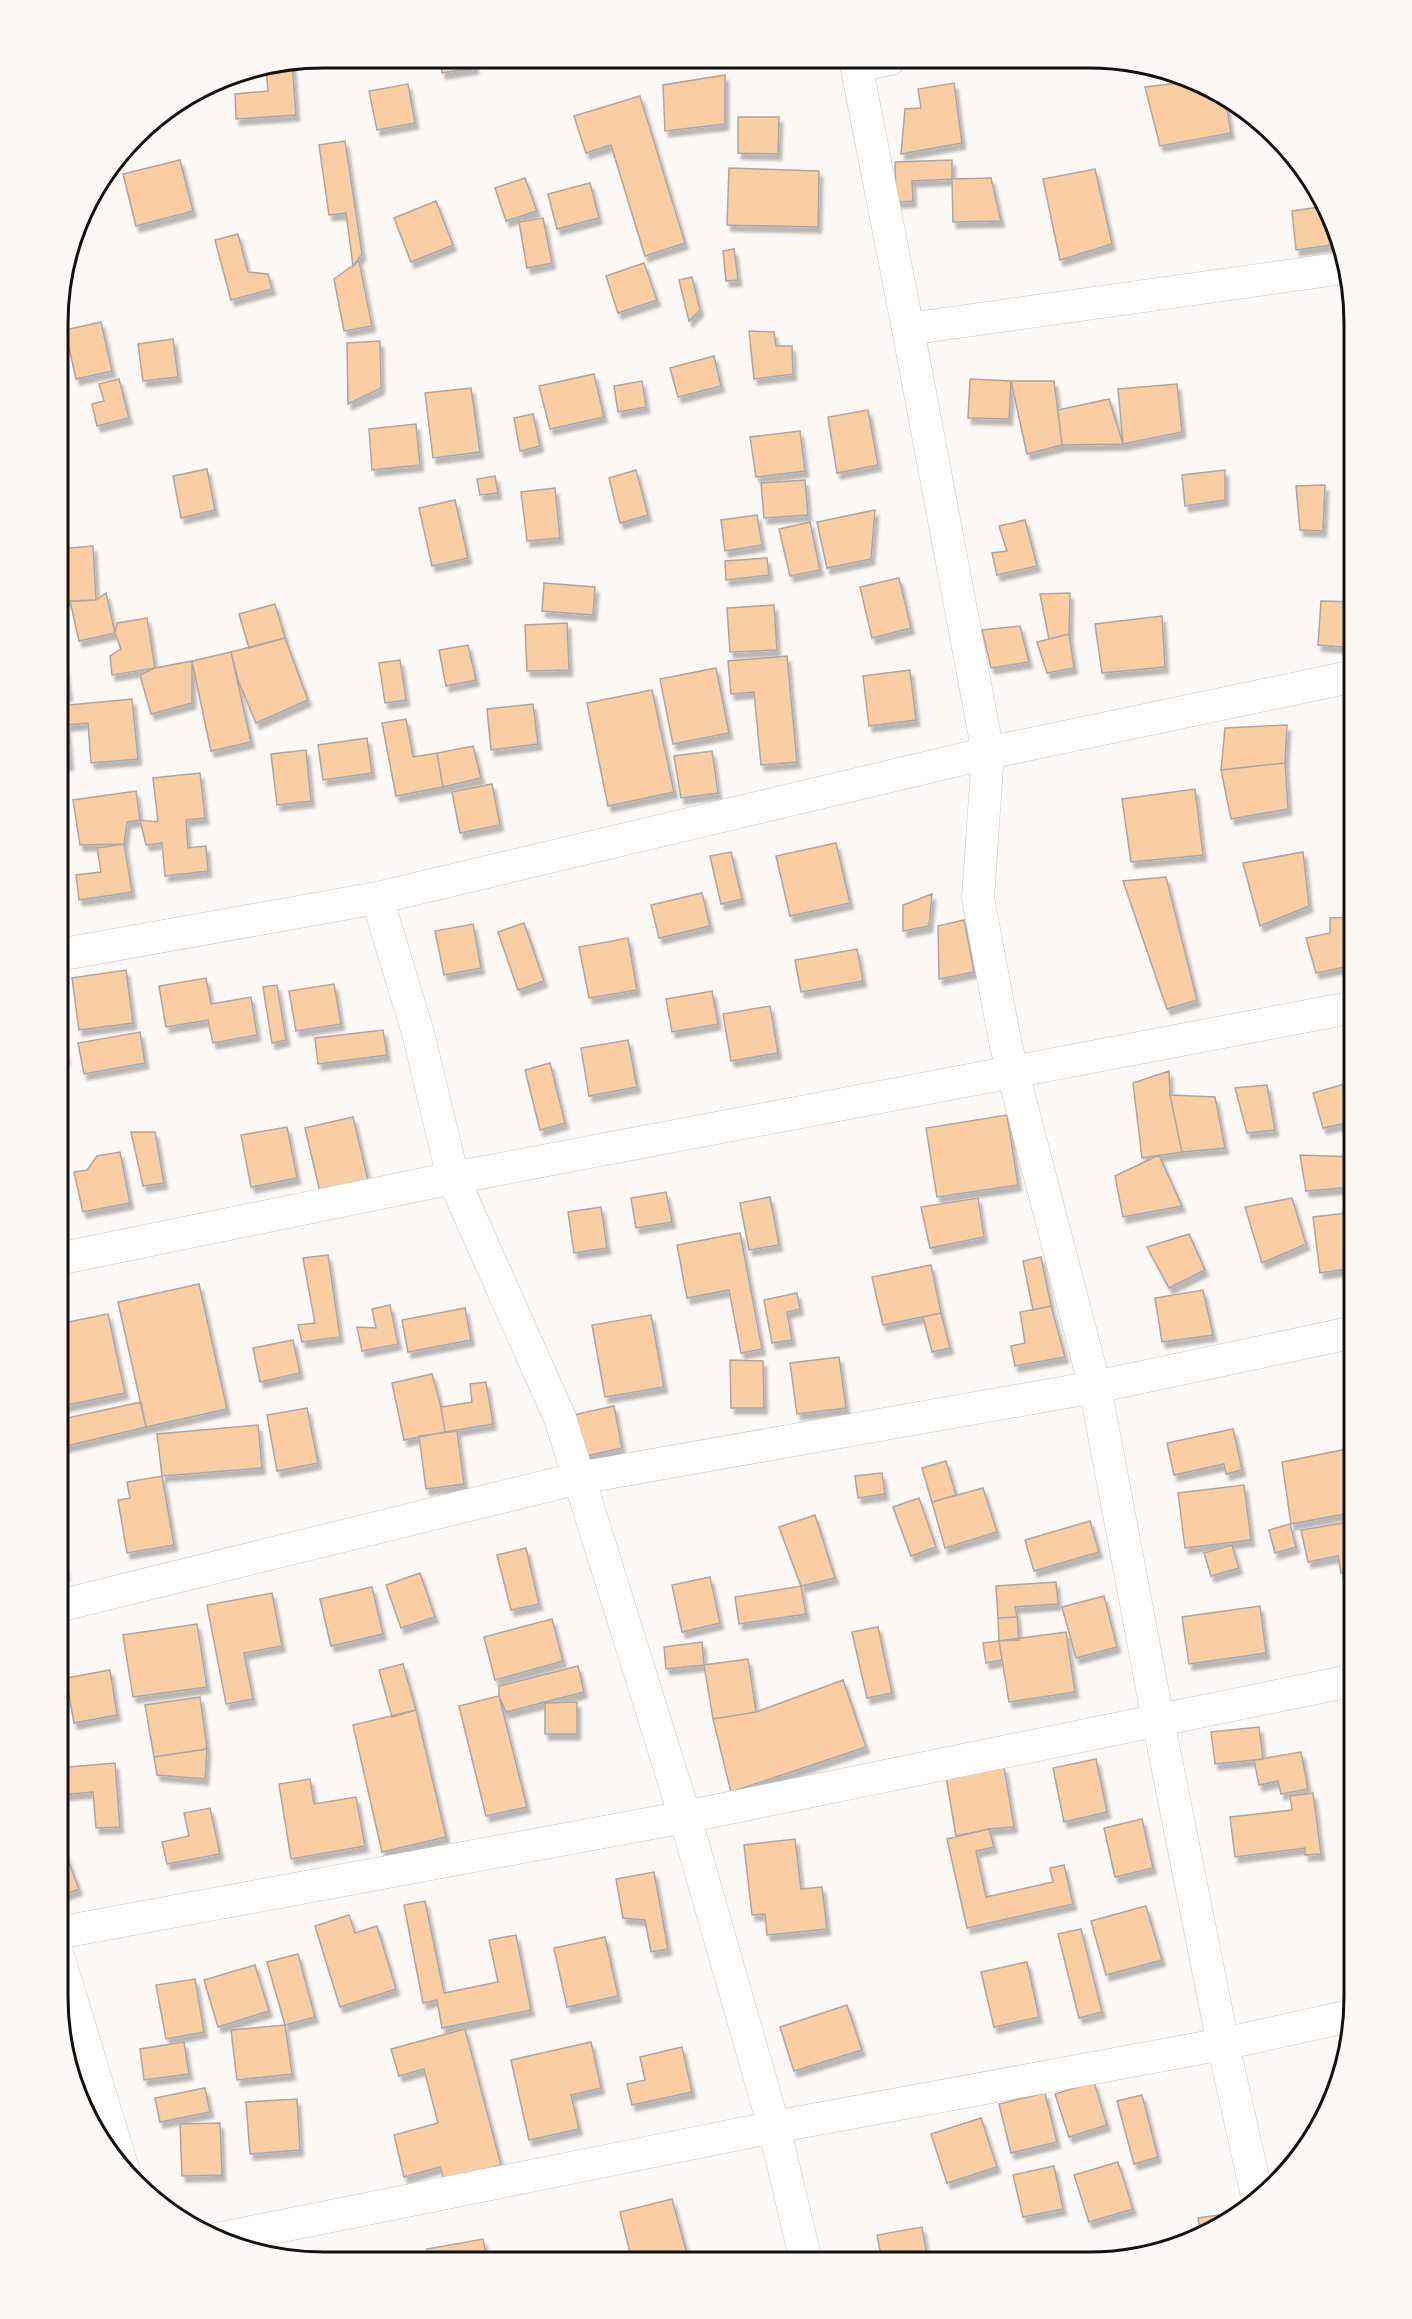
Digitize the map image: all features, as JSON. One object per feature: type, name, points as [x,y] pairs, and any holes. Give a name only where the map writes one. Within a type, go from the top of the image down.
[{"type":"street","points":[[856,68],[988,753],[978,898],[1006,1046],[1095,1387],[1158,1720],[1223,2044],[1256,2189]]},
{"type":"street","points":[[908,329],[1339,269]]},
{"type":"street","points":[[68,953],[377,898],[988,753],[1344,678]]},
{"type":"street","points":[[377,898],[417,1033],[453,1178],[560,1418],[686,1817],[774,2127],[804,2252]]},
{"type":"street","points":[[68,1257],[453,1178],[1344,1009]]},
{"type":"street","points":[[68,1603],[579,1478],[1095,1387],[1344,1334]]},
{"type":"street","points":[[68,1931],[686,1817],[1344,1682]]},
{"type":"street","points":[[68,1988],[116,2146]]},
{"type":"street","points":[[234,2236],[774,2127],[1223,2044],[1343,2017]]},
{"type":"building","points":[[441,68],[475,68],[442,73]]},
{"type":"building","points":[[293,70],[296,115],[236,119],[235,94],[268,91],[266,74]]},
{"type":"building","points":[[725,75],[725,124],[665,131],[663,85]]},
{"type":"building","points":[[954,83],[962,143],[901,154],[905,109],[921,108],[918,89]]},
{"type":"building","points":[[1177,83],[1217,102],[1227,108],[1231,133],[1160,146],[1145,87]]},
{"type":"building","points":[[408,84],[415,123],[377,130],[369,91]]},
{"type":"building","points":[[640,96],[685,243],[645,256],[611,145],[586,153],[574,116]]},
{"type":"building","points":[[738,117],[779,117],[778,154],[738,153]]},
{"type":"building","points":[[345,141],[362,254],[353,266],[346,213],[329,215],[319,145]]},
{"type":"building","points":[[180,160],[193,211],[136,226],[123,174]]},
{"type":"building","points":[[952,160],[952,179],[912,181],[913,201],[896,202],[895,162]]},
{"type":"building","points":[[729,168],[819,171],[818,227],[727,225]]},
{"type":"building","points":[[1095,169],[1112,244],[1060,260],[1043,179]]},
{"type":"building","points":[[525,178],[537,211],[506,221],[495,188]]},
{"type":"building","points":[[991,178],[1001,221],[953,222],[952,179]]},
{"type":"building","points":[[590,183],[599,218],[557,229],[548,194]]},
{"type":"building","points":[[436,201],[453,245],[411,262],[394,218]]},
{"type":"building","points":[[1317,207],[1332,245],[1296,250],[1292,211]]},
{"type":"building","points":[[543,218],[552,263],[527,268],[519,222]]},
{"type":"building","points":[[238,234],[248,272],[268,274],[272,289],[231,300],[215,240]]},
{"type":"building","points":[[734,249],[738,280],[726,281],[723,251]]},
{"type":"building","points":[[359,261],[372,326],[344,331],[334,279]]},
{"type":"building","points":[[644,263],[657,300],[618,313],[606,276]]},
{"type":"building","points":[[692,277],[700,310],[689,321],[679,280]]},
{"type":"building","points":[[101,322],[112,371],[76,379],[68,343],[68,329]]},
{"type":"building","points":[[749,331],[774,332],[776,346],[792,346],[793,374],[754,379]]},
{"type":"building","points":[[173,339],[178,377],[143,381],[138,344]]},
{"type":"building","points":[[380,341],[381,388],[348,404],[347,343]]},
{"type":"building","points":[[714,356],[721,386],[678,397],[670,368]]},
{"type":"building","points":[[594,374],[604,417],[550,429],[539,386]]},
{"type":"building","points":[[119,379],[129,418],[97,426],[92,404],[104,401],[99,384]]},
{"type":"building","points":[[970,379],[1011,381],[1009,419],[968,418]]},
{"type":"building","points":[[642,381],[646,407],[618,412],[614,386]]},
{"type":"building","points":[[1011,381],[1054,381],[1062,445],[1027,454]]},
{"type":"building","points":[[1177,384],[1182,432],[1123,444],[1118,389]]},
{"type":"building","points":[[471,388],[480,452],[433,458],[425,393]]},
{"type":"building","points":[[1109,399],[1123,444],[1062,445],[1058,410]]},
{"type":"building","points":[[868,410],[878,465],[837,473],[828,417]]},
{"type":"building","points":[[533,414],[540,446],[520,451],[514,418]]},
{"type":"building","points":[[416,424],[420,465],[372,470],[369,429]]},
{"type":"building","points":[[800,431],[805,471],[756,477],[750,437]]},
{"type":"building","points":[[207,469],[215,510],[181,518],[173,476]]},
{"type":"building","points":[[636,470],[648,515],[620,523],[609,478]]},
{"type":"building","points":[[1225,470],[1225,500],[1185,506],[1182,475]]},
{"type":"building","points":[[495,476],[498,493],[480,495],[477,479]]},
{"type":"building","points":[[805,480],[808,515],[764,518],[761,483]]},
{"type":"building","points":[[1325,485],[1323,531],[1300,530],[1296,486]]},
{"type":"building","points":[[555,488],[560,538],[527,541],[521,492]]},
{"type":"building","points":[[455,500],[468,558],[432,566],[419,508]]},
{"type":"building","points":[[875,510],[871,559],[827,568],[817,522]]},
{"type":"building","points":[[757,515],[762,545],[725,551],[721,520]]},
{"type":"building","points":[[1025,520],[1037,566],[997,575],[992,553],[1007,551],[999,526]]},
{"type":"building","points":[[810,522],[820,570],[790,576],[779,529]]},
{"type":"building","points":[[93,546],[96,600],[68,602],[68,548]]},
{"type":"building","points":[[767,558],[769,575],[726,580],[725,561]]},
{"type":"building","points":[[899,578],[911,628],[872,638],[860,587]]},
{"type":"building","points":[[544,583],[595,587],[593,615],[542,611]]},
{"type":"building","points":[[106,593],[115,633],[79,641],[70,601],[96,600]]},
{"type":"building","points":[[1070,593],[1069,634],[1049,639],[1040,594]]},
{"type":"building","points":[[1321,601],[1344,602],[1344,647],[1318,645]]},
{"type":"building","points":[[275,604],[285,638],[249,648],[239,614]]},
{"type":"building","points":[[774,605],[777,650],[730,652],[727,608]]},
{"type":"building","points":[[1162,616],[1165,667],[1102,673],[1095,624]]},
{"type":"building","points":[[147,618],[155,668],[112,675],[110,656],[121,649],[115,633],[117,623]]},
{"type":"building","points":[[567,623],[569,670],[527,671],[525,625]]},
{"type":"building","points":[[1020,626],[1029,662],[991,668],[982,630]]},
{"type":"building","points":[[1069,634],[1074,668],[1047,673],[1037,642]]},
{"type":"building","points":[[285,638],[308,700],[256,723],[238,680],[231,652]]},
{"type":"building","points":[[468,645],[476,680],[446,686],[439,650]]},
{"type":"building","points":[[231,652],[251,742],[211,751],[192,661]]},
{"type":"building","points":[[787,656],[797,762],[761,765],[754,692],[731,694],[728,661]]},
{"type":"building","points":[[400,660],[406,700],[385,703],[379,663]]},
{"type":"building","points":[[192,661],[192,703],[151,714],[140,675],[155,668]]},
{"type":"building","points":[[716,668],[729,733],[673,744],[660,679]]},
{"type":"building","points":[[910,670],[916,720],[869,726],[863,676]]},
{"type":"building","points":[[652,690],[674,792],[608,806],[587,703]]},
{"type":"building","points":[[132,699],[138,759],[91,763],[88,723],[68,725],[68,705]]},
{"type":"building","points":[[533,704],[538,744],[491,750],[487,709]]},
{"type":"building","points":[[406,719],[413,757],[437,753],[443,787],[396,796],[382,723]]},
{"type":"building","points":[[1287,725],[1285,763],[1221,770],[1225,728]]},
{"type":"building","points":[[367,738],[372,773],[323,780],[318,745]]},
{"type":"building","points":[[473,746],[481,778],[443,787],[437,753]]},
{"type":"building","points":[[306,750],[311,801],[277,805],[271,754]]},
{"type":"building","points":[[712,751],[718,793],[681,798],[674,756]]},
{"type":"building","points":[[1285,763],[1288,809],[1231,819],[1221,770]]},
{"type":"building","points":[[200,773],[205,818],[186,820],[188,848],[206,846],[208,871],[165,876],[162,843],[146,845],[140,820],[158,822],[153,778]]},
{"type":"building","points":[[492,784],[500,825],[460,833],[452,792]]},
{"type":"building","points":[[1195,789],[1203,855],[1131,862],[1122,799]]},
{"type":"building","points":[[136,791],[140,820],[127,822],[124,844],[80,845],[73,800]]},
{"type":"building","points":[[836,843],[850,903],[790,916],[776,856]]},
{"type":"building","points":[[124,844],[132,892],[79,900],[76,875],[101,872],[97,848]]},
{"type":"building","points":[[731,852],[742,899],[721,904],[710,856]]},
{"type":"building","points":[[1303,852],[1309,906],[1260,926],[1243,863]]},
{"type":"building","points":[[1166,877],[1197,1000],[1167,1009],[1123,881]]},
{"type":"building","points":[[702,893],[710,926],[659,938],[651,905]]},
{"type":"building","points":[[932,894],[929,926],[903,931],[903,905]]},
{"type":"building","points":[[1344,917],[1344,967],[1316,973],[1306,938],[1330,933],[1330,918]]},
{"type":"building","points":[[964,920],[974,972],[939,979],[938,926]]},
{"type":"building","points":[[524,923],[544,981],[518,990],[498,932]]},
{"type":"building","points":[[473,924],[481,968],[444,975],[435,931]]},
{"type":"building","points":[[628,938],[637,990],[589,998],[579,947]]},
{"type":"building","points":[[857,949],[863,981],[801,992],[795,960]]},
{"type":"building","points":[[126,970],[133,1023],[79,1030],[72,978]]},
{"type":"building","points":[[206,978],[211,1004],[251,997],[257,1035],[213,1043],[208,1020],[166,1027],[159,986]]},
{"type":"building","points":[[334,984],[341,1024],[296,1031],[289,991]]},
{"type":"building","points":[[277,985],[286,1040],[272,1043],[263,987]]},
{"type":"building","points":[[712,991],[718,1024],[672,1032],[666,999]]},
{"type":"building","points":[[770,1006],[778,1053],[731,1061],[723,1014]]},
{"type":"building","points":[[383,1030],[387,1055],[318,1064],[315,1038]]},
{"type":"building","points":[[140,1032],[145,1063],[84,1074],[78,1043]]},
{"type":"building","points":[[628,1040],[637,1087],[589,1096],[581,1048]]},
{"type":"building","points":[[550,1063],[565,1123],[540,1130],[525,1070]]},
{"type":"building","points":[[1169,1071],[1170,1095],[1182,1152],[1142,1158],[1133,1083]]},
{"type":"building","points":[[1344,1084],[1344,1123],[1323,1128],[1313,1093]]},
{"type":"building","points":[[1267,1085],[1275,1130],[1247,1133],[1235,1088]]},
{"type":"building","points":[[1170,1095],[1215,1097],[1225,1148],[1182,1152]]},
{"type":"building","points":[[1007,1115],[1018,1185],[937,1197],[926,1128]]},
{"type":"building","points":[[353,1117],[368,1180],[320,1192],[305,1128]]},
{"type":"building","points":[[287,1127],[297,1178],[251,1187],[241,1135]]},
{"type":"building","points":[[131,1132],[155,1132],[164,1183],[143,1186]]},
{"type":"building","points":[[120,1152],[130,1203],[83,1212],[74,1172],[87,1170],[97,1156]]},
{"type":"building","points":[[1159,1155],[1182,1206],[1123,1217],[1115,1176]]},
{"type":"building","points":[[1300,1155],[1344,1157],[1344,1188],[1306,1191]]},
{"type":"building","points":[[666,1192],[672,1222],[636,1228],[631,1198]]},
{"type":"building","points":[[770,1197],[779,1245],[749,1250],[740,1203]]},
{"type":"building","points":[[978,1198],[984,1237],[930,1248],[921,1207]]},
{"type":"building","points":[[1292,1198],[1306,1244],[1262,1263],[1245,1207]]},
{"type":"building","points":[[601,1207],[607,1248],[574,1253],[568,1212]]},
{"type":"building","points":[[1344,1213],[1344,1270],[1320,1273],[1313,1217]]},
{"type":"building","points":[[740,1233],[762,1349],[741,1353],[729,1290],[687,1298],[677,1245]]},
{"type":"building","points":[[1189,1234],[1205,1270],[1169,1288],[1147,1247]]},
{"type":"building","points":[[328,1255],[340,1337],[302,1342],[298,1325],[315,1323],[303,1258]]},
{"type":"building","points":[[1041,1257],[1051,1306],[1033,1310],[1023,1261]]},
{"type":"building","points":[[931,1265],[941,1313],[883,1325],[872,1277]]},
{"type":"building","points":[[199,1284],[227,1409],[146,1427],[118,1302]]},
{"type":"building","points":[[1203,1290],[1213,1335],[1162,1342],[1155,1298]]},
{"type":"building","points":[[797,1293],[800,1309],[787,1312],[792,1340],[772,1343],[764,1300]]},
{"type":"building","points":[[390,1305],[398,1344],[362,1351],[357,1327],[376,1328],[372,1309]]},
{"type":"building","points":[[1051,1306],[1065,1357],[1015,1366],[1011,1346],[1025,1343],[1020,1312]]},
{"type":"building","points":[[465,1308],[471,1340],[408,1352],[402,1320]]},
{"type":"building","points":[[941,1313],[950,1348],[932,1352],[923,1317]]},
{"type":"building","points":[[108,1314],[125,1393],[68,1405],[68,1322]]},
{"type":"building","points":[[651,1315],[664,1387],[605,1397],[592,1325]]},
{"type":"building","points":[[293,1340],[300,1373],[260,1382],[253,1348]]},
{"type":"building","points":[[839,1357],[846,1408],[797,1414],[790,1363]]},
{"type":"building","points":[[730,1360],[763,1361],[764,1408],[731,1408]]},
{"type":"building","points":[[432,1374],[445,1432],[404,1440],[392,1383]]},
{"type":"building","points":[[486,1382],[493,1424],[445,1432],[441,1407],[472,1402],[470,1384]]},
{"type":"building","points":[[141,1402],[146,1427],[68,1446],[68,1418]]},
{"type":"building","points":[[614,1406],[622,1448],[573,1459],[560,1418]]},
{"type":"building","points":[[307,1408],[318,1463],[277,1471],[267,1415]]},
{"type":"building","points":[[258,1425],[262,1468],[162,1476],[157,1434]]},
{"type":"building","points":[[1233,1429],[1242,1470],[1226,1474],[1224,1464],[1174,1475],[1167,1443]]},
{"type":"building","points":[[457,1431],[464,1484],[426,1489],[419,1436]]},
{"type":"building","points":[[1344,1450],[1344,1514],[1291,1524],[1282,1462]]},
{"type":"building","points":[[946,1461],[956,1495],[932,1502],[922,1468]]},
{"type":"building","points":[[882,1473],[885,1494],[858,1498],[855,1476]]},
{"type":"building","points":[[162,1476],[174,1545],[127,1553],[118,1500],[130,1498],[127,1482]]},
{"type":"building","points":[[1244,1485],[1251,1540],[1185,1548],[1178,1493]]},
{"type":"building","points":[[983,1488],[997,1532],[945,1548],[932,1502]]},
{"type":"building","points":[[919,1498],[936,1547],[911,1556],[893,1507]]},
{"type":"building","points":[[815,1515],[835,1578],[801,1586],[779,1527]]},
{"type":"building","points":[[1090,1521],[1099,1552],[1034,1571],[1025,1540]]},
{"type":"building","points":[[1344,1523],[1344,1572],[1341,1573],[1338,1556],[1308,1562],[1301,1530]]},
{"type":"building","points":[[1290,1524],[1296,1547],[1275,1553],[1269,1530]]},
{"type":"building","points":[[1232,1545],[1239,1568],[1211,1576],[1204,1553]]},
{"type":"building","points":[[526,1548],[539,1604],[511,1610],[497,1555]]},
{"type":"building","points":[[420,1573],[435,1617],[401,1628],[386,1585]]},
{"type":"building","points":[[710,1577],[720,1623],[682,1632],[672,1585]]},
{"type":"building","points":[[1056,1582],[1058,1604],[1015,1607],[1017,1617],[998,1618],[996,1586]]},
{"type":"building","points":[[801,1586],[806,1614],[739,1624],[735,1597]]},
{"type":"building","points":[[372,1587],[383,1634],[331,1646],[320,1599]]},
{"type":"building","points":[[272,1593],[282,1646],[244,1653],[253,1699],[226,1704],[207,1605]]},
{"type":"building","points":[[1104,1596],[1117,1647],[1076,1658],[1062,1607]]},
{"type":"building","points":[[1260,1606],[1266,1653],[1189,1664],[1182,1617]]},
{"type":"building","points":[[1017,1617],[1019,1640],[999,1641],[998,1618]]},
{"type":"building","points":[[552,1619],[563,1661],[495,1680],[484,1637]]},
{"type":"building","points":[[197,1624],[207,1687],[133,1697],[123,1635]]},
{"type":"building","points":[[878,1627],[892,1693],[867,1698],[852,1632]]},
{"type":"building","points":[[1066,1632],[1075,1692],[1009,1702],[999,1641]]},
{"type":"building","points":[[999,1641],[1002,1660],[986,1663],[983,1643]]},
{"type":"building","points":[[702,1642],[704,1665],[666,1669],[664,1647]]},
{"type":"building","points":[[748,1659],[756,1712],[713,1719],[704,1665]]},
{"type":"building","points":[[403,1664],[416,1710],[392,1717],[379,1670]]},
{"type":"building","points":[[578,1666],[584,1692],[506,1712],[499,1696],[499,1686]]},
{"type":"building","points":[[110,1670],[117,1715],[74,1723],[68,1678]]},
{"type":"building","points":[[843,1680],[866,1747],[731,1792],[713,1719],[756,1712]]},
{"type":"building","points":[[499,1696],[527,1807],[486,1816],[459,1706]]},
{"type":"building","points":[[200,1697],[207,1749],[154,1757],[145,1705]]},
{"type":"building","points":[[577,1702],[577,1734],[545,1734],[545,1703]]},
{"type":"building","points":[[416,1710],[446,1837],[382,1852],[353,1725]]},
{"type":"building","points":[[1259,1727],[1263,1759],[1215,1764],[1211,1732]]},
{"type":"building","points":[[207,1749],[205,1779],[157,1775],[154,1757]]},
{"type":"building","points":[[1301,1752],[1308,1789],[1281,1794],[1278,1781],[1259,1785],[1254,1760]]},
{"type":"building","points":[[1096,1759],[1107,1812],[1064,1822],[1053,1768]]},
{"type":"building","points":[[115,1763],[120,1827],[96,1828],[93,1792],[68,1794],[68,1767]]},
{"type":"building","points":[[1004,1767],[1014,1827],[989,1829],[956,1836],[946,1777]]},
{"type":"building","points":[[310,1779],[314,1804],[356,1797],[365,1846],[291,1859],[279,1784]]},
{"type":"building","points":[[1313,1793],[1321,1854],[1305,1855],[1305,1848],[1235,1857],[1230,1817],[1292,1810],[1290,1796]]},
{"type":"building","points":[[210,1808],[220,1854],[167,1864],[162,1842],[189,1836],[184,1813]]},
{"type":"building","points":[[1142,1819],[1153,1868],[1115,1877],[1104,1828]]},
{"type":"building","points":[[989,1829],[994,1847],[976,1851],[986,1897],[1053,1882],[1050,1868],[1064,1865],[1073,1904],[967,1928],[947,1839]]},
{"type":"building","points":[[795,1839],[801,1889],[822,1887],[827,1929],[767,1935],[765,1914],[752,1915],[744,1845]]},
{"type":"building","points":[[68,1860],[79,1889],[68,1893]]},
{"type":"building","points":[[654,1872],[668,1949],[651,1952],[645,1920],[623,1918],[616,1879]]},
{"type":"building","points":[[425,1901],[444,1993],[498,1982],[489,1940],[516,1935],[531,2010],[442,2028],[437,2000],[423,2003],[404,1905]]},
{"type":"building","points":[[1146,1906],[1162,1960],[1106,1975],[1091,1921]]},
{"type":"building","points":[[349,1915],[355,1933],[377,1926],[396,1989],[340,2007],[315,1926]]},
{"type":"building","points":[[1081,1929],[1102,2012],[1079,2018],[1058,1934]]},
{"type":"building","points":[[605,1937],[618,1996],[567,2007],[554,1948]]},
{"type":"building","points":[[298,1954],[315,2017],[285,2025],[267,1962]]},
{"type":"building","points":[[1027,1962],[1039,2017],[994,2027],[981,1972]]},
{"type":"building","points":[[255,1965],[269,2011],[218,2027],[204,1980]]},
{"type":"building","points":[[195,1979],[204,2032],[166,2039],[156,1985]]},
{"type":"building","points":[[847,2005],[862,2050],[794,2071],[780,2027]]},
{"type":"building","points":[[285,2025],[292,2074],[237,2080],[231,2030]]},
{"type":"building","points":[[465,2029],[501,2165],[444,2180],[440,2167],[404,2177],[394,2135],[438,2123],[424,2069],[399,2076],[391,2049]]},
{"type":"building","points":[[184,2042],[189,2074],[144,2080],[140,2049]]},
{"type":"building","points":[[591,2042],[601,2088],[571,2095],[579,2129],[529,2140],[511,2060]]},
{"type":"building","points":[[682,2047],[692,2092],[632,2105],[627,2084],[645,2080],[640,2057]]},
{"type":"building","points":[[1094,2082],[1107,2125],[1069,2137],[1055,2094]]},
{"type":"building","points":[[205,2088],[210,2112],[160,2122],[155,2098]]},
{"type":"building","points":[[1045,2093],[1057,2142],[1011,2153],[999,2104]]},
{"type":"building","points":[[1142,2095],[1158,2157],[1134,2164],[1117,2101]]},
{"type":"building","points":[[297,2099],[300,2150],[250,2154],[246,2102]]},
{"type":"building","points":[[981,2118],[997,2167],[947,2183],[931,2134]]},
{"type":"building","points":[[220,2123],[222,2175],[182,2176],[180,2124]]},
{"type":"building","points":[[1118,2162],[1133,2209],[1089,2222],[1074,2175]]},
{"type":"building","points":[[1054,2166],[1063,2209],[1023,2217],[1013,2175]]},
{"type":"building","points":[[672,2199],[686,2252],[630,2252],[620,2212]]},
{"type":"building","points":[[1221,2215],[1199,2226],[1198,2218]]},
{"type":"building","points":[[922,2227],[926,2252],[880,2252],[877,2235]]},
{"type":"building","points":[[483,2239],[485,2252],[428,2252],[427,2249]]}]
